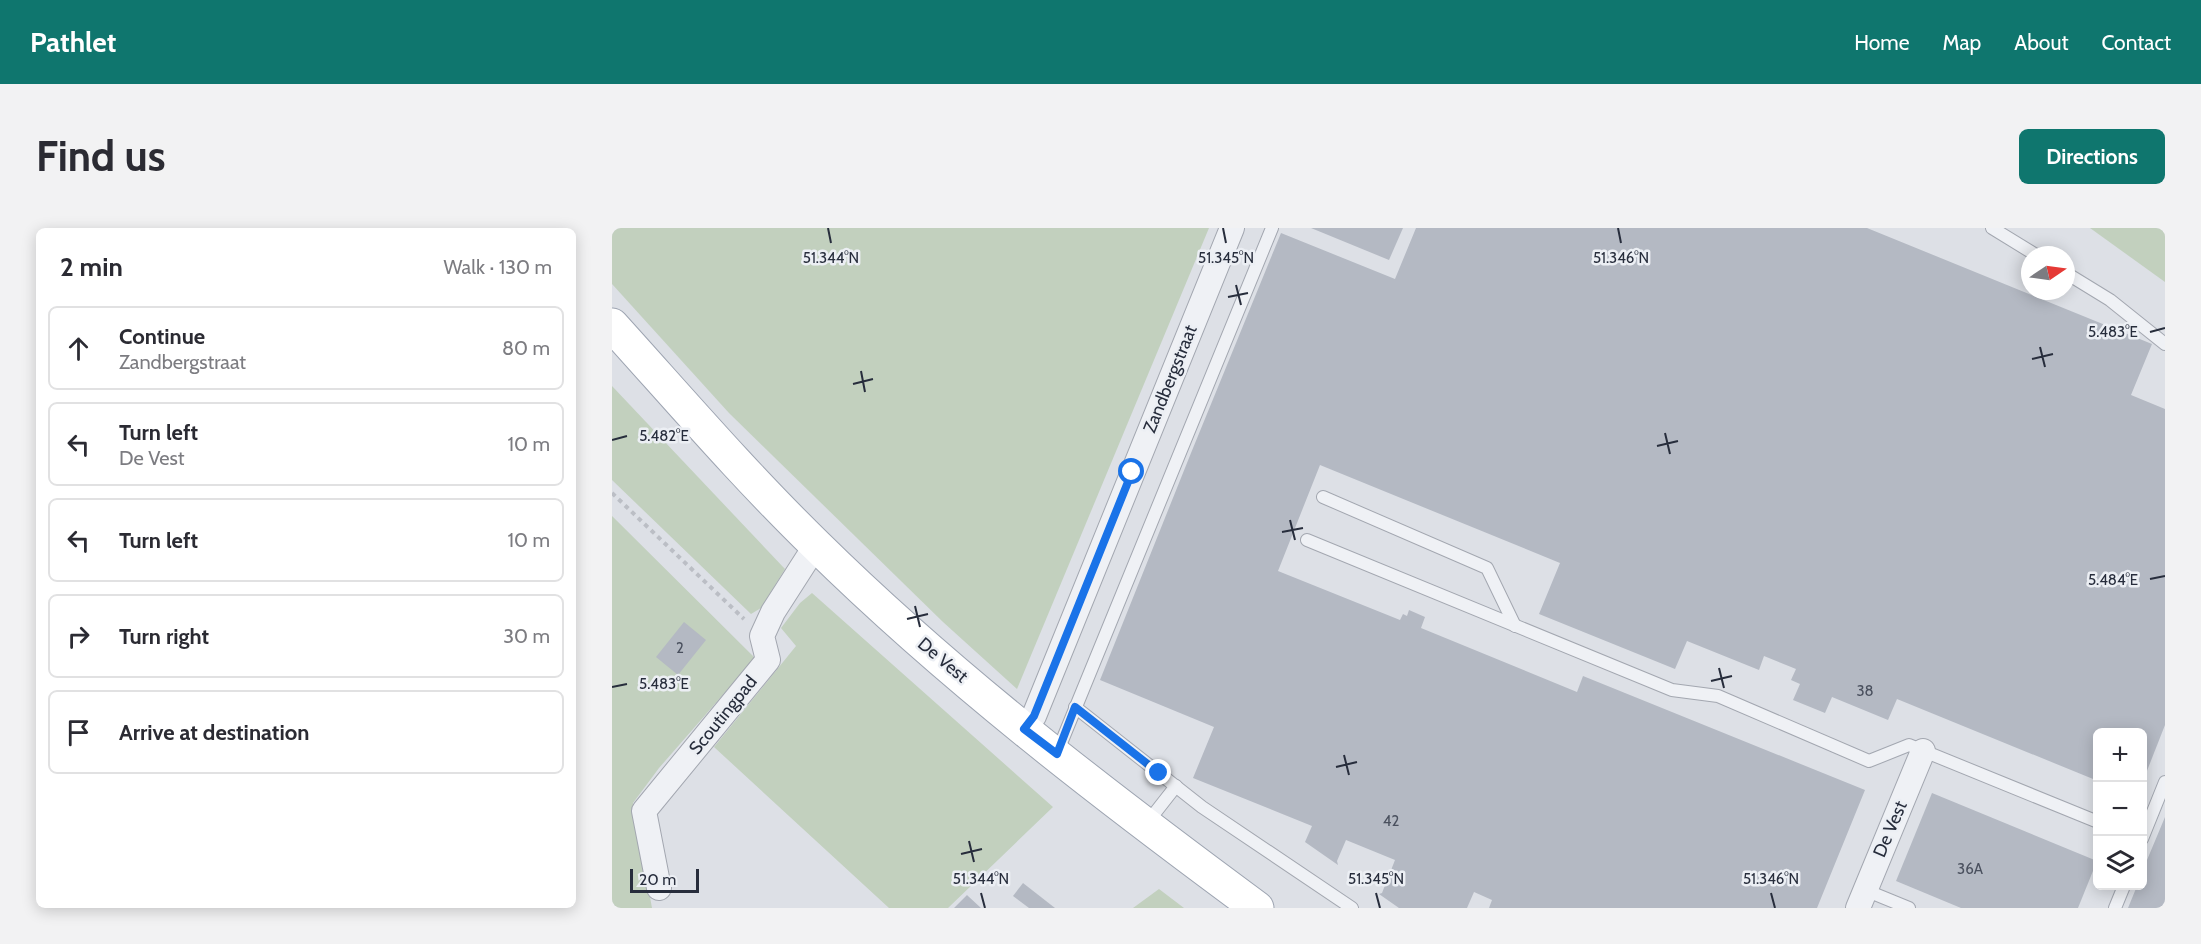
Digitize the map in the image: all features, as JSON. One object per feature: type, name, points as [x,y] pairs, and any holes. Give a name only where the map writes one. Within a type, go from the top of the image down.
[{"type":"main road","name":"De Vest","points":[[612,325],[738,465],[816,545],[912,634],[1024,729],[1146,825],[1257,908]]},
{"type":"street","name":"Zandbergstraat","points":[[1024,729],[1034,716],[1232,228]]},
{"type":"street","points":[[762,636],[773,612],[816,545]]},
{"type":"street","name":"Scoutingpad","points":[[658,888],[644,811],[768,660],[762,636]]},
{"type":"street","name":"De Vest","points":[[1861,899],[1923,751]]},
{"type":"lane","points":[[1057,754],[1272,228]]},
{"type":"lane","points":[[1992,228],[2021,246]]},
{"type":"lane","points":[[2075,279],[2110,300],[2165,345]]},
{"type":"lane","points":[[1323,496],[1487,568],[1515,626]]},
{"type":"lane","points":[[1307,540],[1672,690],[1718,696],[1869,761],[1909,745],[2093,820]]},
{"type":"lane","points":[[1075,707],[1202,807],[1352,908]]},
{"type":"lane","points":[[2143,836],[2165,782]]},
{"type":"lane","points":[[1146,825],[1176,786]]},
{"type":"lane","points":[[2115,908],[2122,890]]},
{"type":"lane","points":[[1861,899],[1909,908]]},
{"type":"path","points":[[612,493],[762,636]]},
{"type":"green space","points":[[612,228],[1209,228],[1017,689],[943,622],[729,413],[612,284]]},
{"type":"green space","points":[[2090,228],[2165,228],[2165,282]]},
{"type":"green space","points":[[612,386],[785,569],[761,608],[751,614],[612,480]]},
{"type":"green space","points":[[612,516],[755,658],[659,768],[633,803],[652,908],[612,908]]},
{"type":"green space","points":[[812,593],[1053,807],[948,908],[889,908],[714,747],[796,646],[781,628],[800,603]]},
{"type":"green space","points":[[1159,889],[1184,908],[1133,908]]},
{"type":"building","points":[[1311,228],[1403,228],[1389,260]]},
{"type":"building","points":[[1416,228],[1867,228],[2021,291],[2021,300],[2044,300],[2152,344],[2131,395],[2165,409],[2165,725],[2147,771],[2147,728],[2093,728],[2093,779],[1897,699],[1888,720],[1832,697],[1825,713],[1793,700],[1800,684],[1791,680],[1796,669],[1764,656],[1759,670],[1687,641],[1675,669],[1539,614],[1560,563],[1320,465],[1278,571],[1400,620],[1403,614],[1407,616],[1409,610],[1425,617],[1421,628],[1577,692],[1583,676],[1865,790],[1817,908],[1489,908],[1492,900],[1474,892],[1467,908],[1399,908],[1379,894],[1382,893],[1395,860],[1346,840],[1337,861],[1338,865],[1305,842],[1312,826],[1193,778],[1214,727],[1100,680],[1191,453],[1281,233],[1395,279]]},
{"type":"building","points":[[684,622],[706,640],[678,675],[656,657]]},
{"type":"building","points":[[1932,793],[2093,859],[2093,871],[2078,908],[1961,908],[1896,881]]},
{"type":"building","points":[[2165,817],[2165,908],[2128,908],[2135,890],[2147,890],[2147,860]]},
{"type":"building","points":[[1023,883],[1055,908],[1029,908],[1013,896]]},
{"type":"building","points":[[968,896],[981,908],[954,908]]},
{"type":"route","points":[[1132,472],[1034,716],[1024,729],[1057,754],[1075,707],[1159,773]]}]
